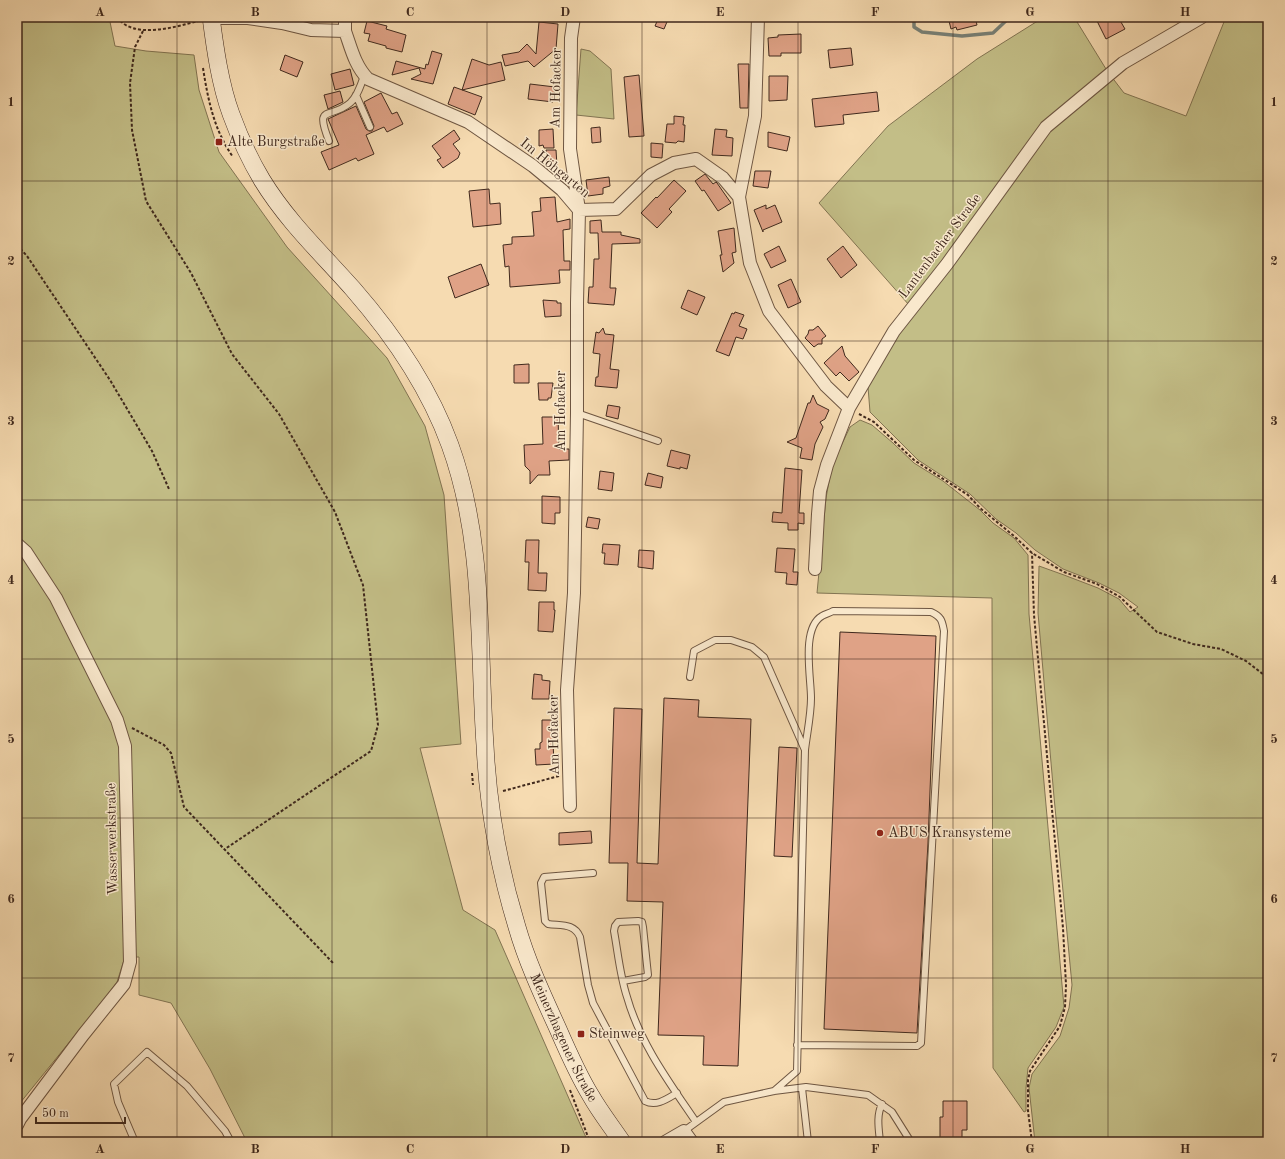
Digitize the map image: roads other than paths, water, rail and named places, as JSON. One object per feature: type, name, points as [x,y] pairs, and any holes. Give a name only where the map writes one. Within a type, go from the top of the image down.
[{"type":"main road","name":"Meinerzhagener Straße","points":[[203,18],[230,112],[262,180],[297,228],[353,290],[397,343],[421,384],[450,445],[457,466],[464,497],[476,565],[485,746],[490,795],[501,867],[517,928],[539,986],[566,1046],[591,1096],[622,1142]]},
{"type":"street","points":[[345,17],[345,31],[354,60],[364,76]]},
{"type":"street","name":"Am Hofacker","points":[[570,806],[567,690],[574,593],[579,210],[570,149],[571,38],[574,17]]},
{"type":"street","points":[[758,17],[755,116],[739,197],[750,263],[769,311],[826,386],[849,408]]},
{"type":"street","name":"Lantenbacher Straße","points":[[815,569],[820,491],[827,465],[849,408],[894,331],[947,264],[1046,127],[1122,63],[1202,17]]},
{"type":"street","points":[[203,18],[248,18],[282,23],[311,30],[345,31]]},
{"type":"street","name":"Im Höhgarten","points":[[364,76],[468,122],[533,166],[562,190],[579,210],[616,208],[650,175],[674,163],[696,158],[723,178],[739,197]]},
{"type":"street","name":"Wasserwerkstraße","points":[[17,544],[26,552],[56,598],[117,720],[125,746],[130,962],[124,984],[83,1035],[17,1125]]},
{"type":"street","points":[[665,1142],[684,1131],[692,1142]]},
{"type":"lane","points":[[329,141],[323,126],[322,120],[324,116],[327,113],[351,102],[356,95],[364,76]]},
{"type":"lane","points":[[356,95],[370,127]]},
{"type":"lane","points":[[576,413],[658,441]]},
{"type":"lane","points":[[774,1091],[797,1071],[797,1045],[805,750],[811,698],[808,648],[810,634],[821,616],[833,611],[931,612],[938,615],[944,632],[921,1043],[917,1046],[797,1045]]},
{"type":"lane","points":[[690,677],[694,651],[715,640],[731,640],[752,647],[764,657],[805,750]]},
{"type":"lane","points":[[593,873],[544,877],[541,883],[545,921],[548,924],[572,927],[578,931],[588,985],[594,1003],[645,1102],[650,1104],[660,1103],[677,1093]]},
{"type":"lane","points":[[623,981],[645,977],[648,975],[642,922],[618,922],[614,926],[614,931],[623,981],[626,996],[650,1053],[696,1122]]},
{"type":"lane","points":[[135,1142],[118,1102],[114,1084],[147,1052],[187,1086],[225,1131],[230,1142]]},
{"type":"lane","points":[[802,1088],[808,1142]]},
{"type":"lane","points":[[684,1131],[724,1102],[774,1091],[802,1088],[868,1095],[892,1112],[909,1139],[909,1142]]},
{"type":"lane","points":[[880,1142],[879,1110],[882,1104]]},
{"type":"waterway","points":[[914,17],[914,27],[922,32],[962,36],[993,33],[1010,17]]},
{"type":"place","name":"Alte Burgstraße","points":[[219,142]]},
{"type":"place","name":"ABUS Kransysteme","points":[[880,833]]},
{"type":"place","name":"Steinweg","points":[[581,1034]]}]
